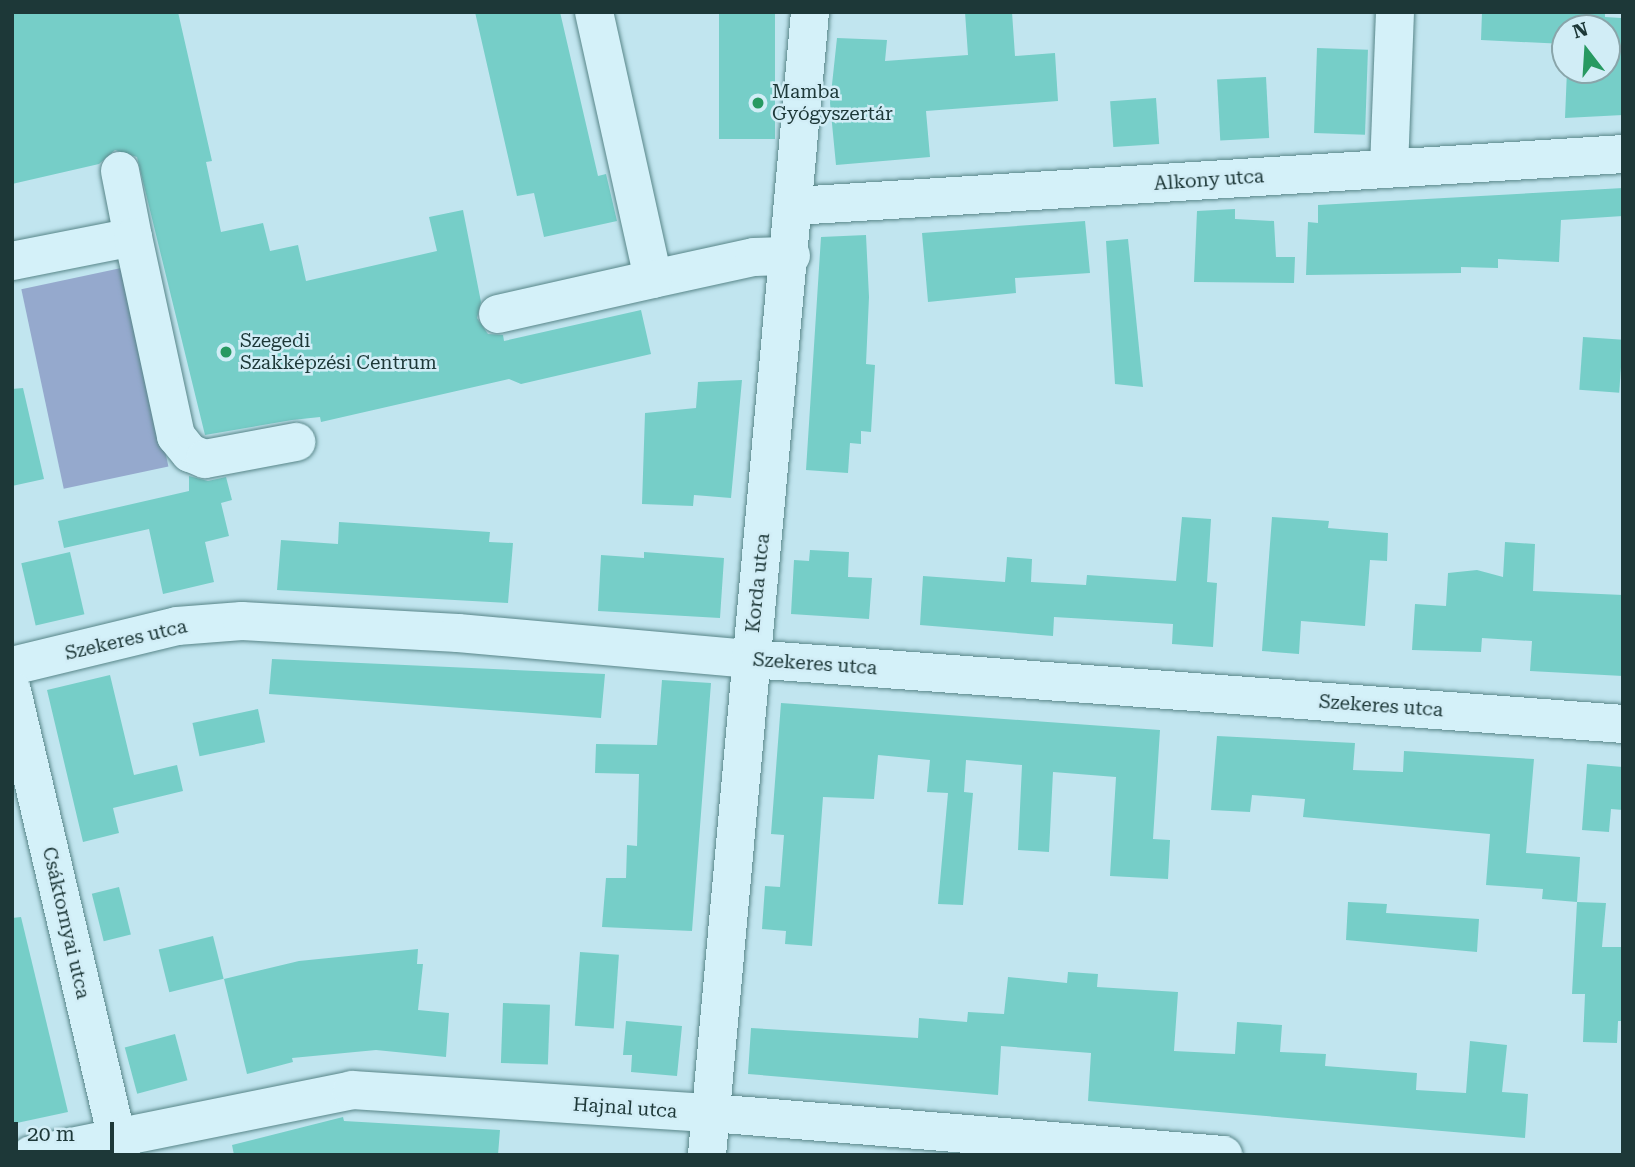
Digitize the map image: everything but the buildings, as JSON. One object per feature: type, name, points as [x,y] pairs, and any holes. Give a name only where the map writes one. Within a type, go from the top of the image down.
[{"type":"street","points":[[594,12],[653,279]]},
{"type":"street","name":"Korda utca","points":[[707,1155],[751,660],[791,256],[810,12]]},
{"type":"street","points":[[1390,168],[1395,12]]},
{"type":"street","name":"Alkony utca","points":[[795,206],[1623,154]]},
{"type":"street","points":[[120,171],[176,436],[190,453],[205,460],[296,442]]},
{"type":"street","points":[[12,261],[133,237]]},
{"type":"street","points":[[498,314],[754,257],[791,256]]},
{"type":"street","name":"Szekeres utca","points":[[12,666],[177,626],[242,621],[457,633],[751,660],[1623,724]]},
{"type":"street","name":"Csáktornyai utca","points":[[12,691],[118,1145]]},
{"type":"street","name":"Hajnal utca","points":[[31,1155],[118,1145],[352,1090],[711,1113],[1223,1155]]},
{"type":"shaded area","points":[[126,267],[168,467],[64,489],[21,289]]},
{"type":"place","name":"Mamba Gyógyszertár","points":[[758,103]]},
{"type":"place","name":"Szegedi Szakképzési Centrum","points":[[226,352]]}]
